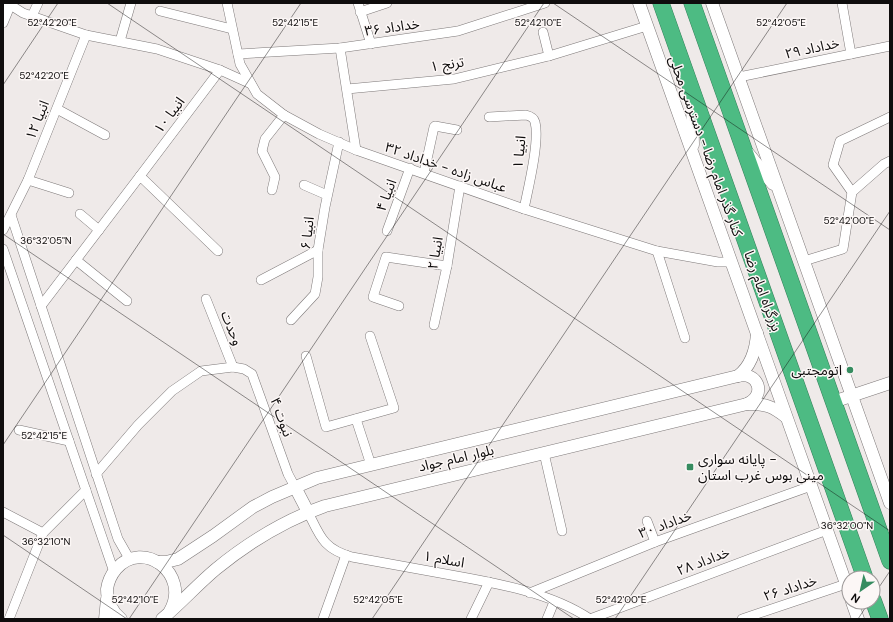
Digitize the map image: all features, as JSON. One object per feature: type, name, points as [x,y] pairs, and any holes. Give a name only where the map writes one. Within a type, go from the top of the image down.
[{"type":"highway","name":"بزرگراه امام رضا","points":[[661,3],[862,570]]},
{"type":"highway","name":"بزرگراه امام رضا","points":[[697,5],[743,147],[890,561]]},
{"type":"street","points":[[23,13],[25,3]]},
{"type":"street","points":[[32,16],[38,3]]},
{"type":"street","points":[[120,41],[131,3]]},
{"type":"street","name":"عباس زاده - خداداد ۳۲","points":[[227,3],[240,64],[257,94],[284,115],[319,134],[356,150],[524,209],[657,251],[718,262],[731,262]]},
{"type":"street","points":[[372,44],[359,7],[387,3]]},
{"type":"street","name":"خداداد ۳۶","points":[[238,54],[340,48],[458,31],[545,3]]},
{"type":"street","name":"کنار گذر امام رضا - دسترسی محلی","points":[[639,3],[841,570]]},
{"type":"street","points":[[712,3],[890,503]]},
{"type":"street","points":[[842,3],[851,54]]},
{"type":"street","points":[[3,23],[7,5],[23,13],[86,34],[157,49],[220,70],[251,84]]},
{"type":"street","points":[[160,10],[232,29]]},
{"type":"street","name":"ترنج ۱","points":[[347,89],[454,79],[549,56],[647,26]]},
{"type":"street","points":[[543,32],[549,56]]},
{"type":"street","name":"انبیا ۱۲","points":[[3,230],[28,180],[86,34]]},
{"type":"street","name":"خداداد ۲۹","points":[[739,78],[890,46]]},
{"type":"street","points":[[340,48],[356,150]]},
{"type":"street","name":"انبیا ۱۰","points":[[41,306],[220,70]]},
{"type":"street","points":[[692,91],[694,157]]},
{"type":"street","points":[[57,109],[106,135]]},
{"type":"street","points":[[272,190],[275,177],[262,151],[265,139],[284,115]]},
{"type":"street","name":"انبیا ۱","points":[[489,118],[526,115],[531,116],[535,122],[536,144],[524,209]]},
{"type":"street","points":[[852,192],[833,165],[840,141],[890,117]]},
{"type":"street","points":[[424,173],[434,127],[436,126],[457,130]]},
{"type":"street","name":"انبیا ۶","points":[[291,320],[315,294],[318,277],[318,250],[327,195],[339,142]]},
{"type":"street","points":[[743,147],[779,191]]},
{"type":"street","points":[[804,261],[843,249],[852,192],[884,164],[890,161]]},
{"type":"street","name":"انبیا ۴","points":[[387,231],[410,168]]},
{"type":"street","points":[[140,176],[218,251]]},
{"type":"street","points":[[28,180],[68,193]]},
{"type":"street","points":[[304,185],[327,195]]},
{"type":"street","name":"انبیا ۲","points":[[434,325],[448,266],[460,186]]},
{"type":"street","points":[[80,214],[99,230]]},
{"type":"street","points":[[11,215],[118,539],[130,560],[119,566],[114,572],[108,586],[105,619]]},
{"type":"street","points":[[3,249],[114,572]]},
{"type":"street","points":[[261,280],[318,250]]},
{"type":"street","points":[[657,251],[685,338]]},
{"type":"street","points":[[399,306],[373,297],[386,257],[448,266]]},
{"type":"street","points":[[76,260],[127,301]]},
{"type":"street","name":"وحدت","points":[[206,299],[234,367]]},
{"type":"street","points":[[738,376],[745,369],[753,355],[756,344],[756,333]]},
{"type":"street","points":[[306,356],[326,427],[394,408],[370,336]]},
{"type":"street","points":[[96,474],[138,425],[172,392],[201,371],[234,367]]},
{"type":"street","name":"نبوت ۴","points":[[234,367],[244,369],[252,374],[288,474],[295,487]]},
{"type":"street","points":[[738,376],[750,376],[757,383],[758,391],[755,399],[748,404]]},
{"type":"street","name":"بلوار امام جواد","points":[[130,560],[140,558],[157,562],[166,562],[178,559],[253,507],[272,497],[318,478],[738,376]]},
{"type":"street","points":[[834,402],[890,383]]},
{"type":"street","name":"بلوار امام جواد","points":[[164,618],[216,569],[266,533],[285,522],[325,506],[748,404],[772,406],[786,417]]},
{"type":"street","points":[[356,419],[371,464]]},
{"type":"street","points":[[19,430],[69,441]]},
{"type":"street","points":[[544,453],[562,531]]},
{"type":"street","name":"خداداد ۳۰","points":[[530,593],[655,542],[811,486]]},
{"type":"street","points":[[295,487],[308,512]]},
{"type":"street","points":[[9,619],[43,533],[86,490]]},
{"type":"street","points":[[3,512],[43,533]]},
{"type":"street","name":"اسلام ۱","points":[[308,512],[325,544],[338,552],[346,555],[489,582],[530,593],[578,612],[590,619]]},
{"type":"street","points":[[647,521],[655,542]]},
{"type":"street","name":"خداداد ۲۸","points":[[590,619],[827,530]]},
{"type":"street","points":[[323,619],[346,555]]},
{"type":"street","points":[[157,562],[166,568],[170,573],[176,589],[176,595],[172,606],[164,618]]},
{"type":"street","points":[[472,619],[489,582]]},
{"type":"street","name":"خداداد ۲۶","points":[[742,619],[841,590]]},
{"type":"street","points":[[108,598],[111,608],[121,619]]},
{"type":"street","points":[[547,619],[554,602]]},
{"type":"place","name":"اتومجتبی","points":[[850,370]]},
{"type":"place","name":"پایانه سواری - مینی بوس غرب استان","points":[[690,467]]}]
